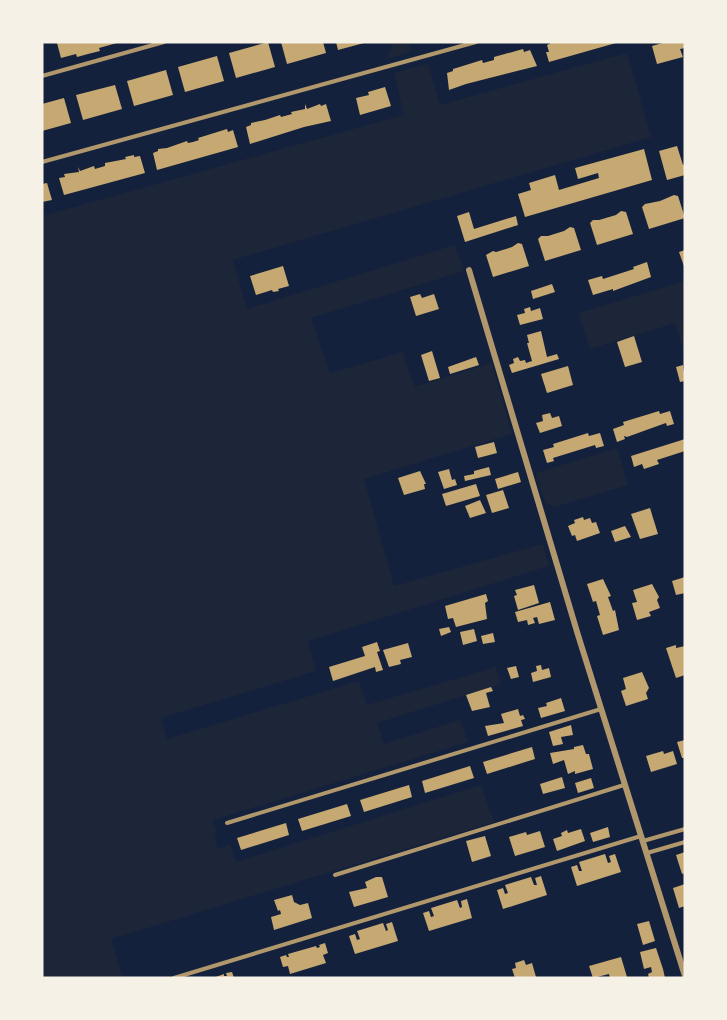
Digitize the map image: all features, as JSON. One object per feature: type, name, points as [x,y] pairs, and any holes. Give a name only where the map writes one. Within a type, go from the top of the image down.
[{"type":"street","points":[[469,270],[601,709],[685,976]]},
{"type":"lane","points":[[42,76],[164,42]]},
{"type":"lane","points":[[42,162],[476,42]]},
{"type":"lane","points":[[227,823],[601,709]]},
{"type":"lane","points":[[335,875],[625,784]]},
{"type":"lane","points":[[174,978],[642,839],[685,829]]},
{"type":"lane","points":[[647,854],[685,842]]},
{"type":"shaded area","points":[[391,42],[408,42],[411,52],[387,59],[392,47]]},
{"type":"shaded area","points":[[627,53],[651,137],[233,260],[247,309],[455,245],[464,271],[311,318],[330,373],[403,352],[414,387],[492,363],[512,434],[364,479],[394,586],[543,544],[549,566],[308,641],[316,671],[161,718],[167,739],[359,681],[367,705],[496,667],[501,684],[377,723],[384,744],[460,720],[468,742],[213,820],[218,849],[230,845],[236,862],[481,785],[494,822],[111,939],[123,978],[42,978],[42,216],[404,115],[394,73],[428,64],[440,105]]},
{"type":"shaded area","points":[[685,281],[685,355],[675,323],[590,349],[579,313]]},
{"type":"shaded area","points":[[617,448],[628,485],[554,507],[545,502],[536,473]]},
{"type":"building","points":[[268,42],[275,67],[236,78],[229,53]]},
{"type":"building","points":[[281,42],[323,42],[326,53],[287,64]]},
{"type":"building","points":[[336,42],[363,42],[364,43],[338,50]]},
{"type":"building","points":[[553,42],[616,43],[549,62],[546,52],[549,52],[547,45]]},
{"type":"building","points":[[666,42],[685,42],[685,48],[680,49],[683,57],[657,64],[652,46]]},
{"type":"building","points":[[57,43],[117,43],[99,48],[100,51],[77,57],[76,54],[61,58]]},
{"type":"building","points":[[523,49],[524,52],[530,50],[537,66],[449,90],[447,73],[453,69],[482,60],[483,63],[494,60],[494,57]]},
{"type":"building","points":[[217,56],[224,81],[185,92],[178,67]]},
{"type":"building","points":[[166,70],[173,95],[134,106],[127,81]]},
{"type":"building","points":[[115,85],[122,109],[83,120],[76,95]]},
{"type":"building","points":[[385,87],[391,106],[360,115],[356,98],[369,95],[368,92]]},
{"type":"building","points":[[64,98],[71,123],[42,131],[42,104]]},
{"type":"building","points":[[305,104],[307,109],[326,104],[331,121],[250,144],[246,127],[251,123],[292,114],[291,112],[305,109]]},
{"type":"building","points":[[227,129],[228,132],[233,130],[238,147],[157,170],[153,153],[158,149],[187,141],[188,143],[193,142],[199,140],[198,138]]},
{"type":"building","points":[[677,146],[683,165],[685,164],[685,175],[667,180],[659,151]]},
{"type":"building","points":[[644,149],[652,180],[525,217],[518,194],[531,190],[529,183],[555,175],[559,190],[599,178],[598,173],[578,179],[575,168]]},
{"type":"building","points":[[134,155],[134,157],[140,156],[145,173],[64,195],[59,178],[65,177],[64,174],[79,172],[78,167],[80,171],[94,166],[95,169],[105,166],[105,163]]},
{"type":"building","points":[[47,183],[52,200],[42,202],[42,184]]},
{"type":"building","points":[[674,195],[678,196],[685,218],[649,229],[642,207]]},
{"type":"building","points":[[621,211],[626,212],[633,234],[597,245],[590,223],[593,220],[616,215]]},
{"type":"building","points":[[469,212],[474,229],[516,216],[518,225],[465,242],[457,216]]},
{"type":"building","points":[[570,227],[574,228],[581,250],[545,261],[538,239]]},
{"type":"building","points":[[518,243],[522,244],[529,266],[493,277],[486,255]]},
{"type":"building","points":[[685,250],[685,269],[679,252]]},
{"type":"building","points":[[647,262],[651,277],[613,291],[613,289],[593,295],[588,280],[602,276],[603,279],[634,269],[633,267]]},
{"type":"building","points":[[283,266],[289,286],[278,289],[279,291],[273,292],[272,290],[256,295],[250,276]]},
{"type":"building","points":[[552,284],[555,292],[533,299],[531,291]]},
{"type":"building","points":[[420,294],[422,298],[434,294],[439,309],[416,316],[410,297]]},
{"type":"building","points":[[530,307],[531,311],[540,308],[543,319],[520,325],[517,315],[525,313],[524,309]]},
{"type":"building","points":[[541,331],[547,357],[557,354],[559,359],[512,373],[509,365],[514,363],[513,359],[518,357],[520,361],[525,360],[526,363],[532,361],[527,335]]},
{"type":"building","points":[[634,336],[642,362],[625,367],[617,342]]},
{"type":"building","points":[[432,351],[440,378],[429,381],[421,355]]},
{"type":"building","points":[[476,357],[479,365],[450,374],[448,367]]},
{"type":"building","points":[[683,365],[685,381],[680,382],[676,367]]},
{"type":"building","points":[[568,366],[573,385],[547,393],[541,374]]},
{"type":"building","points":[[659,411],[660,414],[670,411],[674,424],[667,426],[666,423],[627,437],[624,436],[625,439],[617,442],[613,429],[624,425],[623,422]]},
{"type":"building","points":[[550,413],[552,418],[559,416],[562,426],[540,433],[536,423],[543,421],[542,415]]},
{"type":"building","points":[[588,433],[589,436],[600,433],[604,446],[596,448],[595,445],[553,458],[554,461],[547,463],[543,450],[554,447],[553,444]]},
{"type":"building","points":[[685,439],[685,451],[657,460],[659,464],[644,469],[642,464],[634,467],[631,456]]},
{"type":"building","points":[[494,442],[497,453],[478,458],[475,447]]},
{"type":"building","points":[[489,467],[491,475],[465,481],[464,476]]},
{"type":"building","points":[[449,469],[452,480],[455,479],[457,485],[444,489],[438,472]]},
{"type":"building","points":[[420,471],[426,484],[424,484],[425,489],[404,495],[398,478]]},
{"type":"building","points":[[518,472],[521,482],[498,489],[495,479]]},
{"type":"building","points":[[476,484],[480,496],[446,506],[442,494]]},
{"type":"building","points":[[503,490],[509,508],[492,513],[486,495]]},
{"type":"building","points":[[480,500],[486,513],[470,518],[465,506]]},
{"type":"building","points":[[650,508],[658,534],[640,539],[631,514]]},
{"type":"building","points":[[583,517],[584,520],[590,518],[592,523],[596,522],[600,533],[577,541],[568,526],[575,523],[574,520]]},
{"type":"building","points":[[625,526],[631,537],[615,542],[611,531]]},
{"type":"building","points":[[685,577],[685,593],[676,595],[672,581]]},
{"type":"building","points":[[603,579],[611,596],[608,597],[613,611],[615,610],[619,630],[603,635],[597,616],[600,615],[596,601],[593,602],[587,584]]},
{"type":"building","points":[[652,584],[659,597],[657,600],[660,608],[649,612],[651,616],[637,620],[632,603],[637,602],[633,590]]},
{"type":"building","points":[[534,585],[539,603],[518,610],[514,596],[517,595],[515,590]]},
{"type":"building","points":[[486,594],[487,619],[456,627],[453,618],[448,619],[445,606]]},
{"type":"building","points":[[550,602],[555,620],[539,624],[537,617],[533,618],[535,623],[528,625],[527,620],[518,622],[515,612]]},
{"type":"building","points":[[449,627],[451,632],[441,636],[439,629]]},
{"type":"building","points":[[474,629],[477,641],[463,645],[460,632]]},
{"type":"building","points":[[493,633],[495,642],[483,644],[481,636]]},
{"type":"building","points":[[377,642],[380,651],[377,652],[383,670],[376,672],[375,667],[333,681],[329,667],[365,656],[362,647]]},
{"type":"building","points":[[408,643],[412,657],[400,660],[401,664],[389,667],[383,650]]},
{"type":"building","points":[[676,645],[676,648],[685,646],[685,675],[676,678],[666,648]]},
{"type":"building","points":[[541,665],[542,670],[549,668],[551,677],[533,682],[531,673],[537,671],[536,666]]},
{"type":"building","points":[[516,666],[519,677],[511,679],[507,668]]},
{"type":"building","points":[[642,672],[649,688],[646,693],[648,699],[626,706],[621,691],[626,689],[623,678]]},
{"type":"building","points":[[491,687],[493,691],[486,693],[490,707],[472,711],[466,695]]},
{"type":"building","points":[[561,698],[565,711],[541,718],[538,708]]},
{"type":"building","points":[[518,709],[520,716],[523,715],[525,719],[521,720],[523,726],[488,736],[485,726],[504,723],[501,714]]},
{"type":"building","points":[[571,725],[573,735],[561,737],[563,744],[553,746],[549,732]]},
{"type":"building","points":[[685,740],[685,758],[682,758],[677,742]]},
{"type":"building","points":[[583,745],[586,754],[589,754],[593,769],[568,774],[564,760],[553,764],[550,753]]},
{"type":"building","points":[[532,747],[535,759],[487,774],[483,762]]},
{"type":"building","points":[[663,751],[664,754],[673,751],[677,764],[651,772],[646,756]]},
{"type":"building","points":[[470,766],[474,778],[425,793],[422,781]]},
{"type":"building","points":[[562,777],[565,788],[543,794],[540,784]]},
{"type":"building","points":[[591,778],[594,788],[578,793],[575,783]]},
{"type":"building","points":[[409,785],[412,797],[364,812],[360,800]]},
{"type":"building","points":[[347,804],[351,816],[302,831],[298,819]]},
{"type":"building","points":[[286,823],[289,835],[241,850],[237,838]]},
{"type":"building","points":[[608,827],[610,837],[593,842],[590,833]]},
{"type":"building","points":[[581,829],[585,841],[557,851],[553,839],[562,836],[561,833],[567,830],[568,833]]},
{"type":"building","points":[[540,831],[545,847],[515,856],[509,837]]},
{"type":"building","points":[[485,836],[491,856],[472,862],[466,841]]},
{"type":"building","points":[[685,852],[685,873],[682,874],[676,855]]},
{"type":"building","points":[[605,854],[608,863],[611,862],[609,856],[615,854],[621,872],[577,886],[571,867],[577,865],[579,871],[582,871],[579,862]]},
{"type":"building","points":[[541,876],[547,895],[503,909],[497,890],[503,888],[505,894],[508,893],[505,885],[531,877],[534,885],[537,885],[535,878]]},
{"type":"building","points":[[382,877],[388,897],[354,907],[349,892],[367,888],[365,882]]},
{"type":"building","points":[[685,884],[685,906],[679,908],[673,888]]},
{"type":"building","points":[[292,895],[294,902],[300,905],[308,903],[312,918],[274,930],[271,917],[281,914],[274,900]]},
{"type":"building","points":[[467,899],[472,918],[429,931],[423,913],[429,911],[431,917],[434,916],[431,908],[457,900],[460,908],[462,907],[461,901]]},
{"type":"building","points":[[649,921],[655,941],[643,945],[637,924]]},
{"type":"building","points":[[392,922],[398,941],[355,954],[349,936],[355,934],[357,940],[360,939],[357,931],[383,923],[386,931],[388,930],[386,924]]},
{"type":"building","points":[[325,943],[328,953],[323,955],[326,963],[290,974],[288,966],[283,967],[280,957],[286,955],[289,957],[288,954],[316,946],[317,948]]},
{"type":"building","points":[[656,948],[665,978],[649,978],[648,974],[652,972],[651,967],[644,969],[640,952]]},
{"type":"building","points":[[621,957],[627,977],[610,978],[609,974],[593,978],[589,966]]},
{"type":"building","points":[[524,960],[526,965],[532,963],[536,977],[515,978],[512,969],[516,968],[515,963]]},
{"type":"building","points":[[232,972],[234,978],[213,978],[224,974],[227,976],[226,973]]}]
